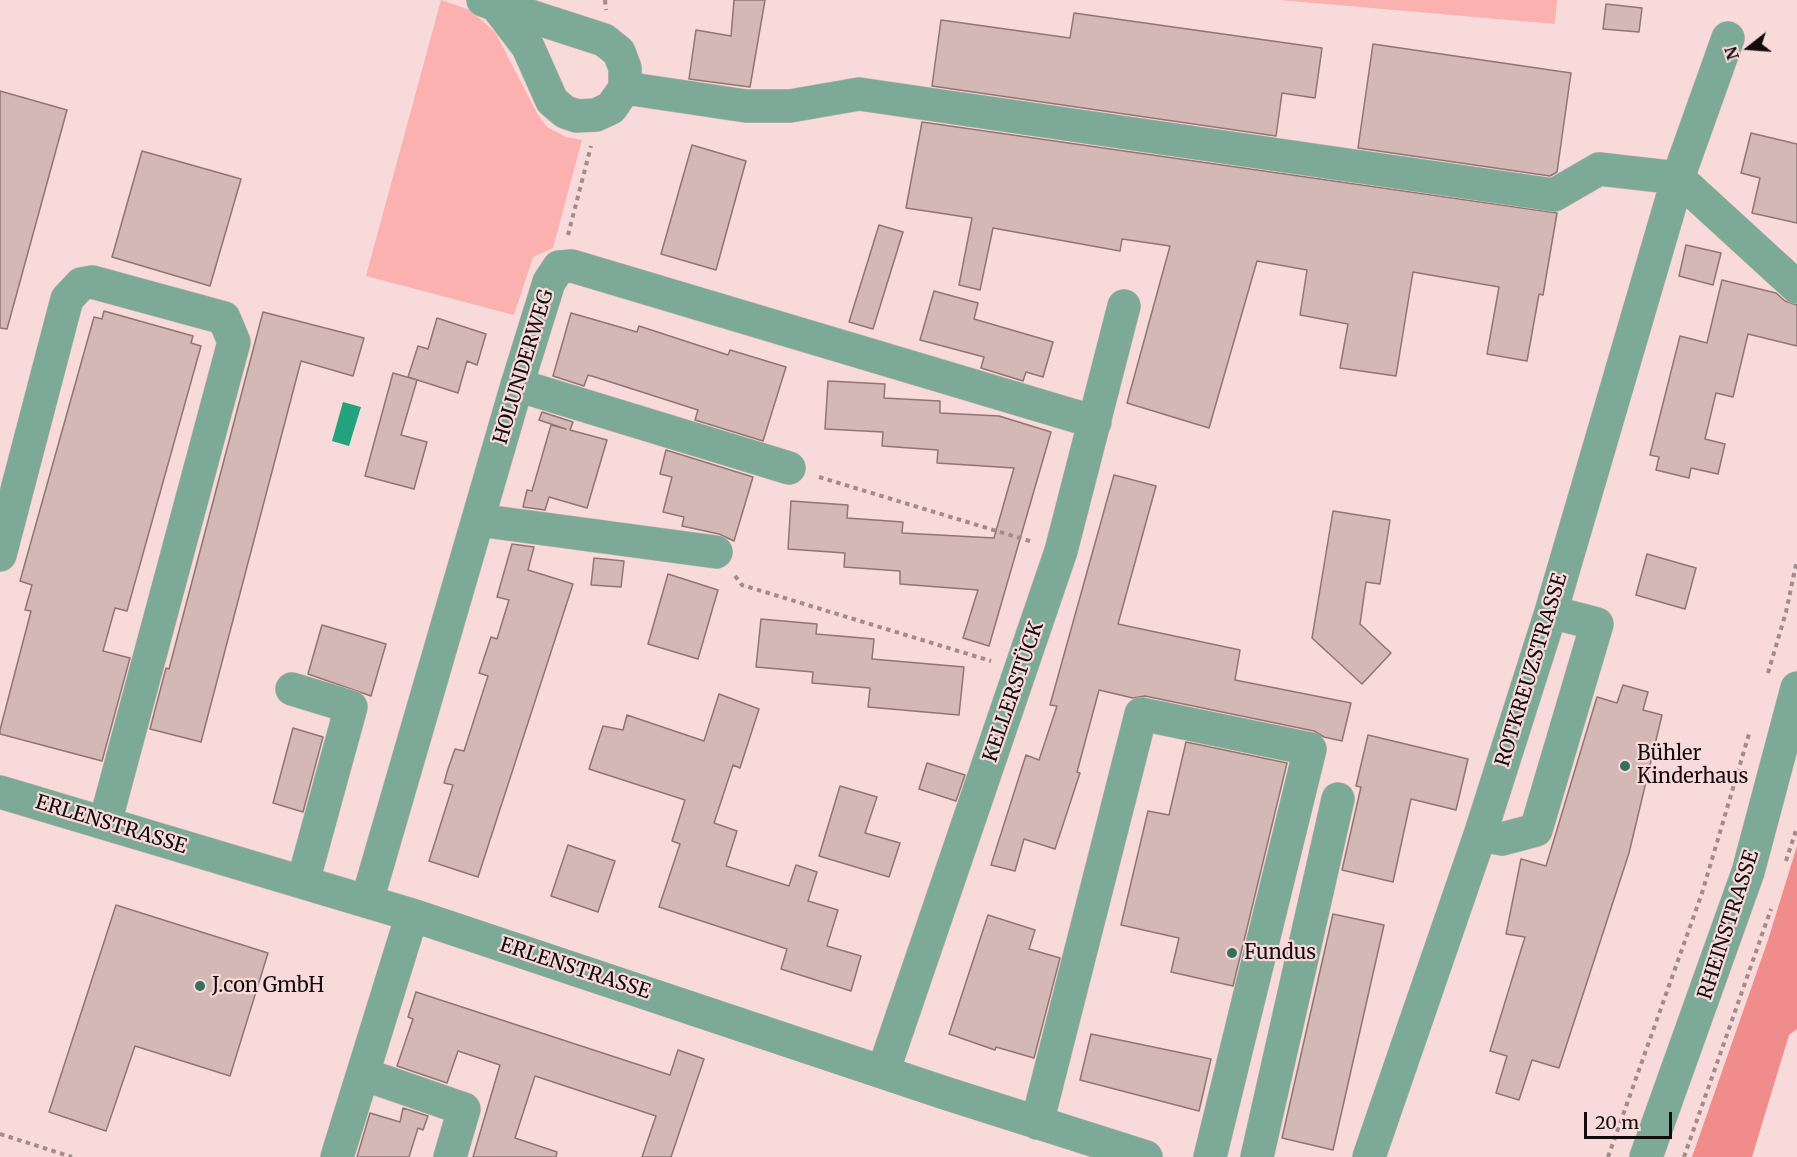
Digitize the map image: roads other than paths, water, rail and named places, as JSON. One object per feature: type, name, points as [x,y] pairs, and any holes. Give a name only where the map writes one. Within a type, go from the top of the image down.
[{"type":"street","points":[[490,2],[604,40],[619,52],[625,68],[625,88],[611,108],[596,115],[577,116],[565,112],[552,101],[528,47],[490,2]]},
{"type":"street","name":"ROTKREUZSTRASSE","points":[[1370,1157],[1480,835],[1551,612],[1678,178],[1728,38]]},
{"type":"street","points":[[625,88],[746,106],[790,106],[859,94],[1554,195],[1599,170],[1678,178],[1797,287]]},
{"type":"street","name":"HOLUNDERWEG","points":[[367,901],[517,385],[549,282],[559,267],[572,266],[584,269],[1095,422]]},
{"type":"street","points":[[0,555],[67,299],[81,284],[92,282],[224,318],[234,342],[105,823]]},
{"type":"street","name":"KELLERSTÜCK","points":[[883,1072],[1061,551],[1124,306]]},
{"type":"street","points":[[517,385],[789,468]]},
{"type":"street","points":[[478,520],[716,552]]},
{"type":"street","points":[[1480,835],[1502,839],[1536,830],[1597,624],[1551,612]]},
{"type":"street","points":[[292,688],[351,707],[303,882]]},
{"type":"street","name":"RHEINSTRASSE","points":[[1646,1157],[1748,872],[1797,688]]},
{"type":"street","points":[[1037,1124],[1141,714],[1310,749],[1210,1157]]},
{"type":"street","name":"ERLENSTRASSE","points":[[0,792],[412,915],[1037,1124],[1146,1157]]},
{"type":"street","points":[[1257,1157],[1338,799]]},
{"type":"street","points":[[337,1157],[412,915]]},
{"type":"street","points":[[363,1074],[464,1109],[450,1157]]},
{"type":"place","name":"Bühler Kinderhaus","points":[[1625,766]]},
{"type":"place","name":"Fundus","points":[[1232,953]]},
{"type":"place","name":"J.con GmbH","points":[[200,986]]}]
